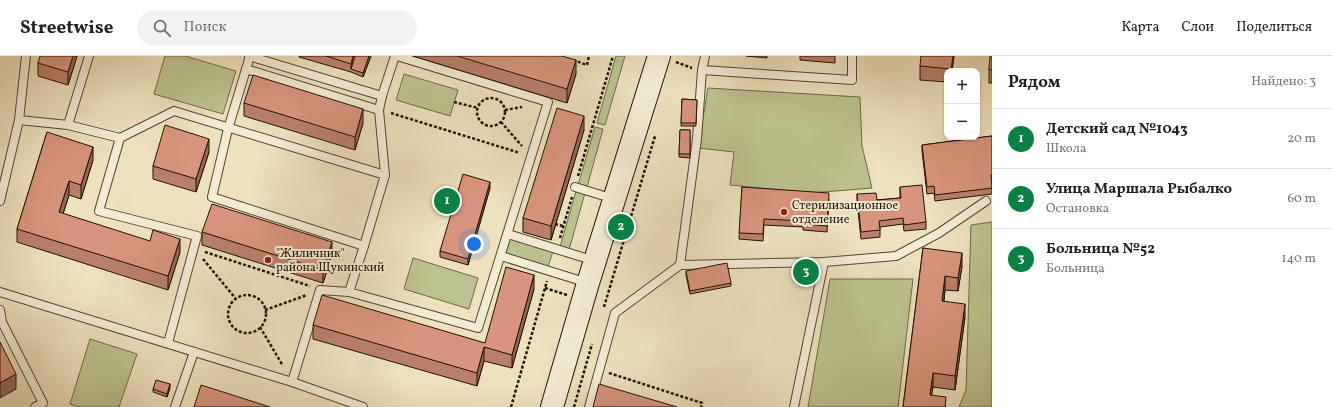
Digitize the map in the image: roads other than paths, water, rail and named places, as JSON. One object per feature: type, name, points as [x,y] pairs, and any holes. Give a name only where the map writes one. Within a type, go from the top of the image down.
[{"type":"street","points":[[552,407],[580,289],[595,261],[614,199],[668,59]]},
{"type":"lane","points":[[0,196],[19,120],[26,56]]},
{"type":"lane","points":[[68,126],[90,56]]},
{"type":"lane","points":[[364,246],[212,197],[228,129],[249,56],[382,96]]},
{"type":"lane","points":[[292,382],[320,290],[349,292],[478,328],[548,102],[396,56],[382,96],[379,110],[385,175],[349,292]]},
{"type":"lane","points":[[680,265],[697,139],[704,56]]},
{"type":"lane","points":[[702,70],[852,80],[852,56]]},
{"type":"lane","points":[[246,69],[379,110]]},
{"type":"lane","points":[[19,120],[68,126],[120,138],[174,111],[228,129],[385,175]]},
{"type":"lane","points":[[120,138],[99,211],[197,236],[168,343]]},
{"type":"lane","points":[[575,187],[614,199]]},
{"type":"lane","points":[[589,407],[615,313],[680,265],[824,262],[896,256],[939,233],[986,201]]},
{"type":"lane","points":[[508,234],[595,261]]},
{"type":"lane","points":[[501,256],[550,271],[580,289]]},
{"type":"lane","points":[[794,407],[824,262]]},
{"type":"lane","points":[[0,292],[292,382],[363,407]]},
{"type":"lane","points":[[0,310],[2,322],[43,403],[35,407]]},
{"type":"lane","points":[[175,407],[194,352]]},
{"type":"place","name":"Детский сад №1043","points":[[447,201]]},
{"type":"place","name":"Стерилизационное отделение","points":[[784,212]]},
{"type":"place","name":"Улица Маршала Рыбалко","points":[[621,227]]},
{"type":"place","name":"\"Жиличник\" района Щукинский","points":[[268,260]]},
{"type":"place","name":"Больница №52","points":[[806,272]]}]
